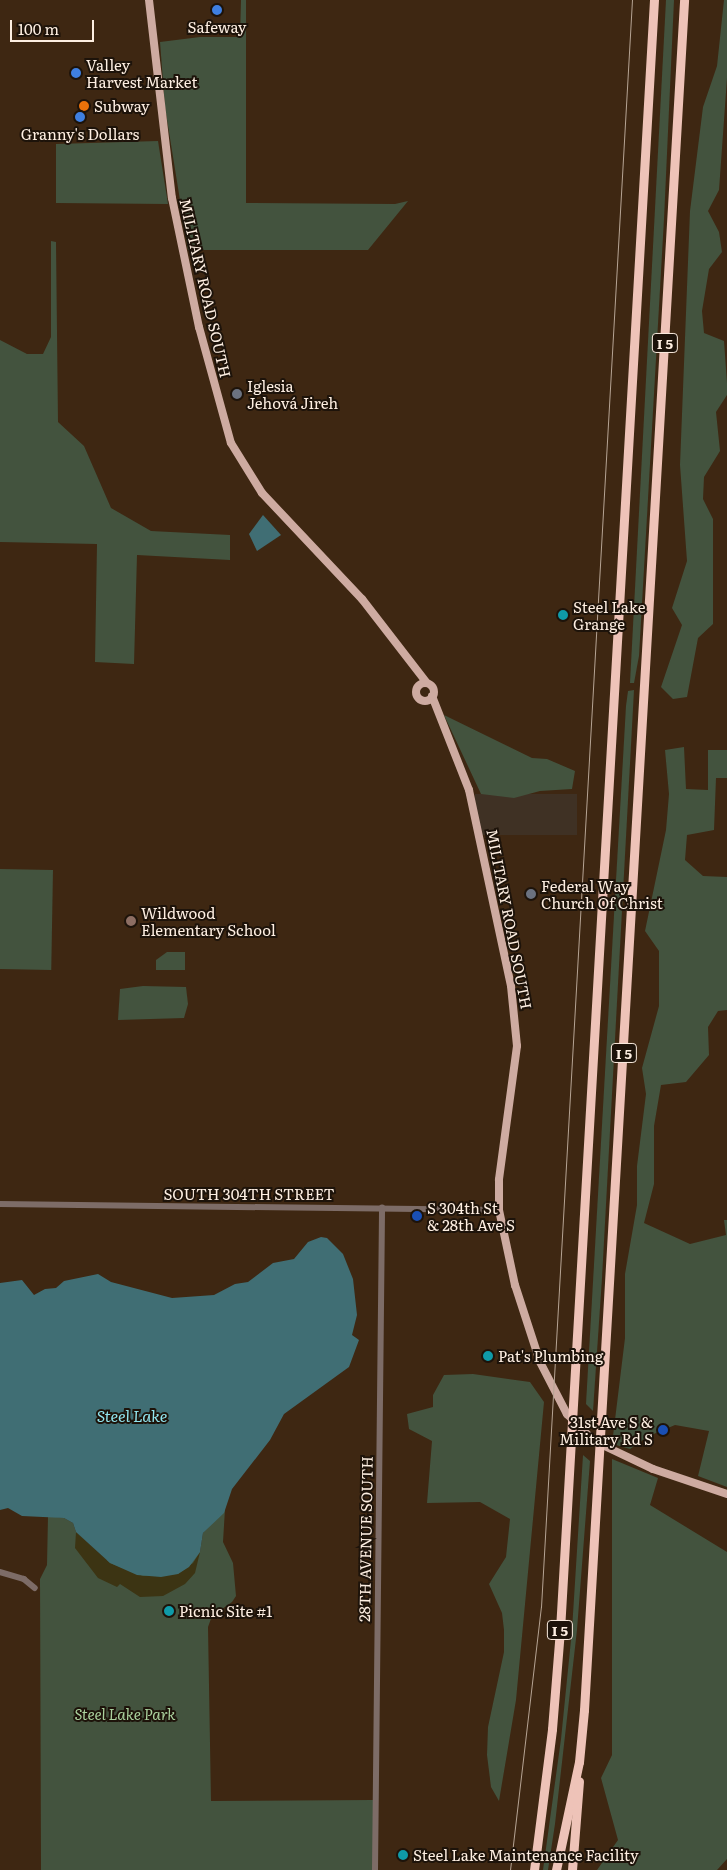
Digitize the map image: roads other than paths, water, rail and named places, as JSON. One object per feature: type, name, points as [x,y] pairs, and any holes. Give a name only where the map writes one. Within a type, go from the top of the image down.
[{"type":"highway","name":"I 5","points":[[530,1870],[552,1729],[572,1444],[654,0]]},
{"type":"highway","name":"I 5","points":[[562,1870],[579,1762],[600,1471],[684,0]]},
{"type":"highway","points":[[572,1870],[580,1796],[579,1762]]},
{"type":"highway","points":[[556,1870],[572,1802]]},
{"type":"highway","points":[[534,1870],[540,1815]]},
{"type":"main road","name":"MILITARY ROAD SOUTH","points":[[149,0],[172,198],[203,342],[231,443],[262,493],[362,599],[410,665],[427,683]]},
{"type":"main road","name":"MILITARY ROAD SOUTH","points":[[410,665],[416,688]]},
{"type":"main road","points":[[427,683],[432,688],[432,696],[422,700],[416,694],[416,688],[427,683]]},
{"type":"main road","name":"MILITARY ROAD SOUTH","points":[[432,696],[440,722],[469,790],[515,1009],[516,1058],[499,1180],[499,1210],[527,1326],[540,1362],[567,1414],[594,1441],[615,1454],[727,1494]]},
{"type":"main road","name":"MILITARY ROAD SOUTH","points":[[422,700],[440,722]]},
{"type":"street","name":"SOUTH 304TH STREET","points":[[0,1204],[499,1210]]},
{"type":"street","name":"28TH AVENUE SOUTH","points":[[375,1870],[382,1208]]},
{"type":"street","points":[[0,1572],[24,1579],[35,1588]]},
{"type":"water","points":[[263,515],[281,535],[257,551],[249,534]]},
{"type":"water","name":"Steel Lake","points":[[321,1237],[327,1238],[343,1254],[353,1279],[357,1315],[352,1335],[359,1340],[349,1367],[284,1414],[270,1440],[232,1489],[224,1513],[203,1533],[200,1552],[189,1567],[178,1574],[161,1577],[137,1575],[110,1563],[76,1532],[73,1523],[64,1518],[22,1516],[8,1508],[0,1510],[0,1283],[22,1280],[34,1295],[45,1289],[56,1288],[64,1281],[98,1274],[111,1282],[172,1298],[214,1295],[235,1284],[248,1282],[273,1263],[294,1259],[308,1242]]},
{"type":"tram line","points":[[510,1870],[541,1607],[632,0]]},
{"type":"place","name":"Safeway","points":[[217,10]]},
{"type":"place","name":"Valley Harvest Market","points":[[76,73]]},
{"type":"place","name":"Subway","points":[[84,106]]},
{"type":"place","name":"Granny's Dollars","points":[[80,117]]},
{"type":"place","name":"Iglesia Jehová Jireh","points":[[237,394]]},
{"type":"place","name":"Steel Lake Grange","points":[[563,615]]},
{"type":"place","name":"Federal Way Church Of Christ","points":[[531,894]]},
{"type":"place","name":"Wildwood Elementary School","points":[[131,921]]},
{"type":"place","name":"S 304th St & 28th Ave S","points":[[417,1216]]},
{"type":"place","name":"Pat's Plumbing","points":[[488,1356]]},
{"type":"place","name":"31st Ave S & Military Rd S","points":[[663,1430]]},
{"type":"place","name":"Picnic Site #1","points":[[169,1611]]},
{"type":"place","name":"Steel Lake Maintenance Facility","points":[[403,1855]]},
{"type":"park label","name":"Steel Lake Park","points":[[125,1714]]}]
